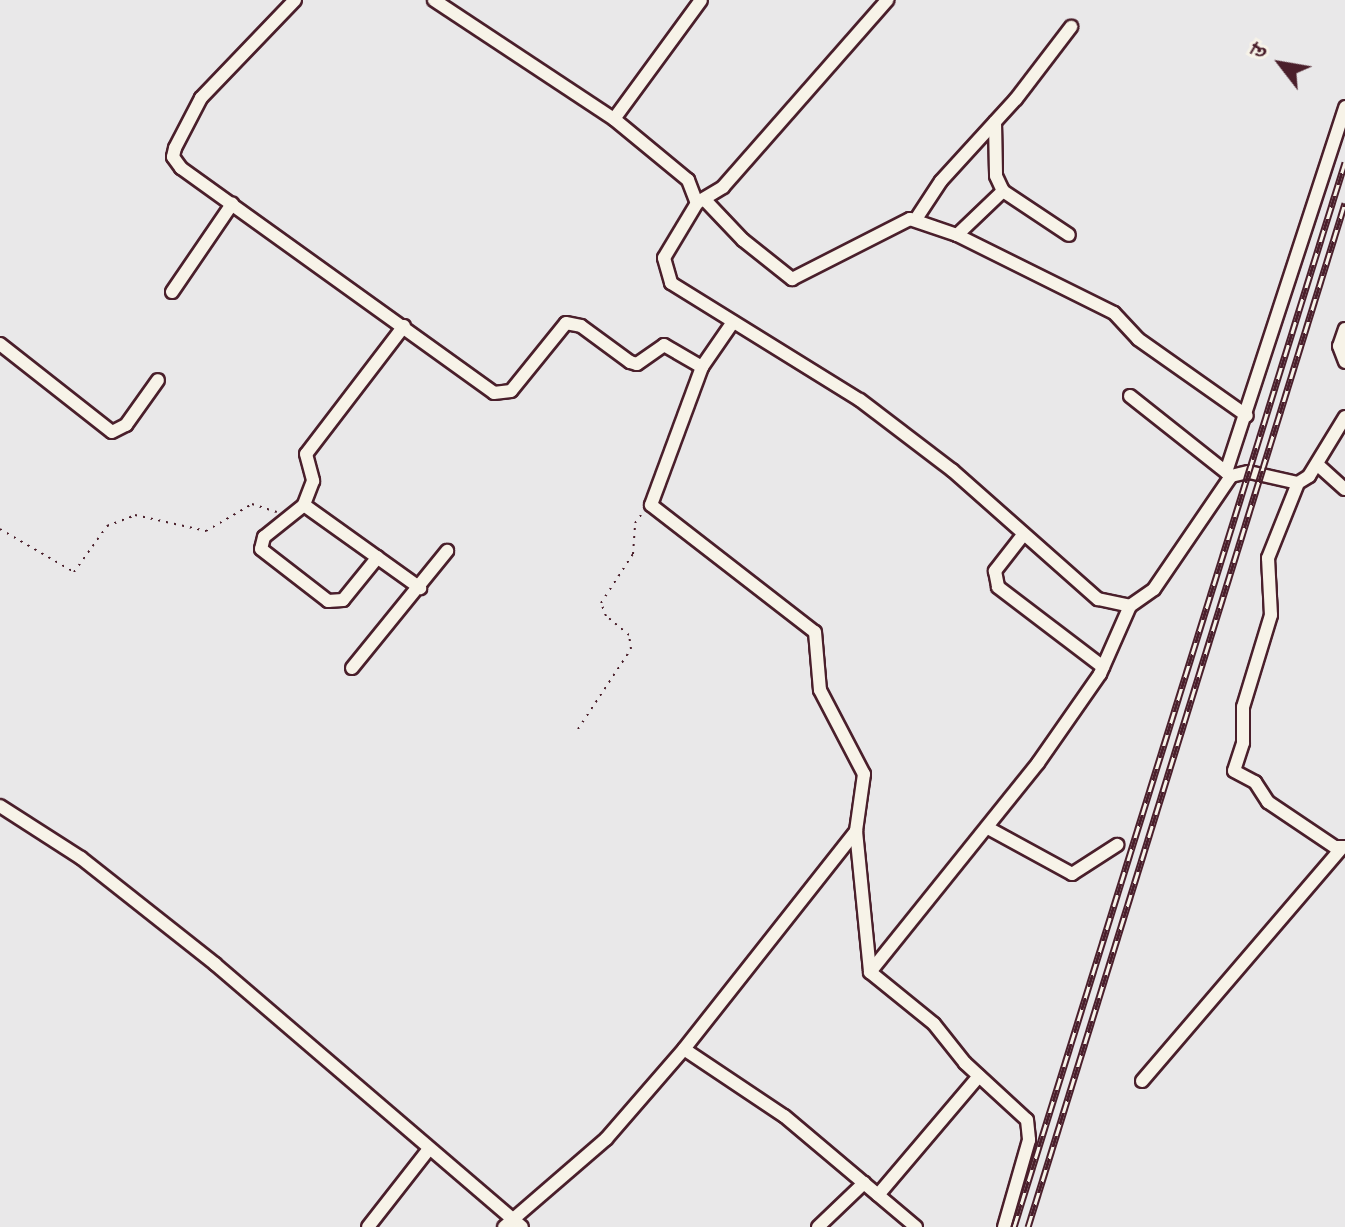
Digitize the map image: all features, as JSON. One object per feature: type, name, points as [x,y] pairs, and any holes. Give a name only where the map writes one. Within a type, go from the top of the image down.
[{"type":"street","points":[[295,0],[217,78],[175,148],[173,157],[181,168],[504,395],[566,323],[581,326],[630,362],[637,364],[664,345],[702,367]]},
{"type":"street","points":[[434,0],[614,119],[679,169],[701,201],[738,236],[792,279],[904,221],[916,219],[957,235],[1114,313],[1138,339],[1247,416]]},
{"type":"street","points":[[614,119],[701,0]]},
{"type":"street","points":[[887,0],[723,187],[701,201],[664,258],[664,272],[671,283],[860,400],[952,470],[1098,599],[1130,606]]},
{"type":"street","points":[[916,219],[941,181],[995,122],[1071,27]]},
{"type":"street","points":[[870,972],[988,828],[1103,667],[1130,606],[1154,589],[1229,474],[1345,107]]},
{"type":"street","points":[[995,122],[996,176],[1003,191],[1069,235]]},
{"type":"street","points":[[957,235],[1003,191]]},
{"type":"street","points":[[172,292],[232,204]]},
{"type":"street","points":[[733,322],[702,367],[651,505],[815,632],[820,690],[864,774],[856,831],[870,972],[934,1024],[979,1076],[1021,1113],[1030,1128],[1004,1227]]},
{"type":"street","points":[[378,557],[343,600],[328,601],[261,549],[264,537],[304,505],[313,481],[306,454],[404,326]]},
{"type":"street","points":[[1345,329],[1339,346],[1345,362]]},
{"type":"street","points":[[0,344],[112,432],[126,425],[158,380]]},
{"type":"street","points":[[1130,396],[1229,474],[1249,472],[1298,483]]},
{"type":"street","points":[[1142,1081],[1343,848],[1268,802],[1255,782],[1234,771],[1243,743],[1243,707],[1271,615],[1268,558],[1298,483],[1318,465],[1345,417]]},
{"type":"street","points":[[1318,465],[1345,489]]},
{"type":"street","points":[[304,505],[420,588]]},
{"type":"street","points":[[1023,535],[995,571],[998,587],[1103,667]]},
{"type":"street","points":[[352,668],[447,551]]},
{"type":"street","points":[[0,806],[81,858],[203,954],[513,1224],[606,1139],[684,1049],[856,831]]},
{"type":"street","points":[[988,828],[1072,874],[1117,845]]},
{"type":"street","points":[[684,1049],[743,1085],[916,1227]]},
{"type":"street","points":[[878,1195],[979,1076]]},
{"type":"street","points":[[368,1227],[429,1149]]},
{"type":"street","points":[[818,1227],[864,1183]]},
{"type":"path","points":[[0,529],[74,572],[107,526],[135,515],[206,531],[252,504],[289,517]]},
{"type":"path","points":[[578,729],[631,649],[629,635],[606,616],[601,603],[633,554],[635,523],[651,505]]},
{"type":"railway","points":[[1014,1227],[1345,162]]},
{"type":"railway","points":[[1028,1227],[1345,203]]}]
